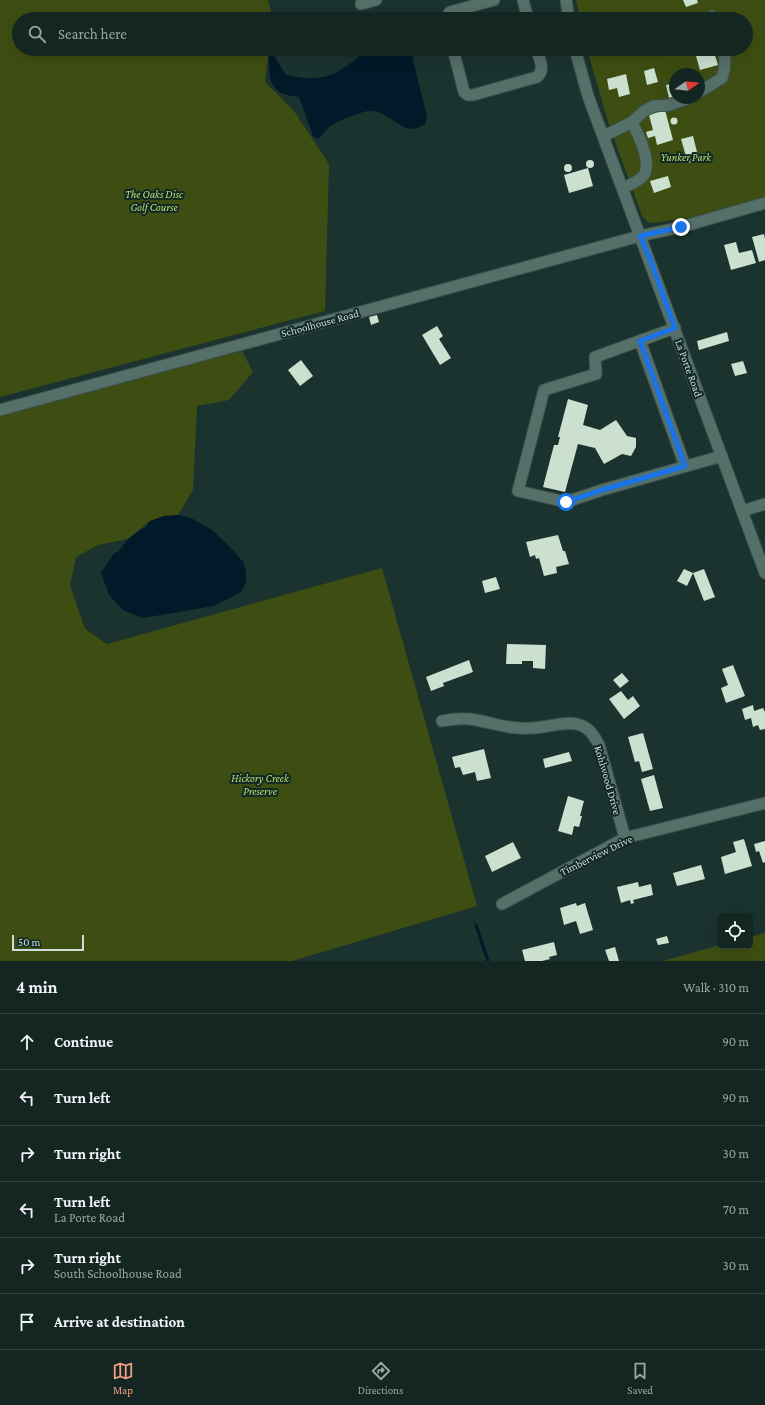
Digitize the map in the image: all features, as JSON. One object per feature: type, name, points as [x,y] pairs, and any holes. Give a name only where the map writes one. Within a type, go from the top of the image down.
[{"type":"street","points":[[361,4],[376,0]]},
{"type":"street","points":[[523,0],[526,12]]},
{"type":"street","points":[[566,0],[568,12]]},
{"type":"street","points":[[450,12],[488,1]]},
{"type":"street","points":[[455,56],[464,92],[468,96],[473,96],[537,77],[542,69],[538,56]]},
{"type":"street","name":"La Porte Road","points":[[577,56],[588,96],[650,259],[765,573]]},
{"type":"street","points":[[705,88],[722,78],[725,68],[725,56]]},
{"type":"street","points":[[604,136],[632,122],[644,111],[654,106],[671,104]]},
{"type":"street","points":[[623,188],[634,183],[644,175],[646,164],[642,141],[632,122]]},
{"type":"street","name":"Schoolhouse Road","points":[[0,410],[640,236],[681,227],[765,203]]},
{"type":"street","points":[[675,328],[595,357],[596,374],[544,390],[518,491],[566,502],[602,490],[722,456]]},
{"type":"street","points":[[640,341],[685,466]]},
{"type":"street","points":[[742,511],[765,504]]},
{"type":"street","name":"Kohlwood Drive","points":[[442,721],[457,718],[468,719],[515,728],[531,728],[573,723],[581,725],[593,734],[598,744],[625,838]]},
{"type":"street","name":"Timberview Drive","points":[[502,904],[625,838],[765,803]]},
{"type":"green space","name":"The Oaks Disc Golf Course","points":[[0,0],[268,0],[271,12],[12,12],[12,56],[268,56],[265,82],[294,111],[329,164],[325,311],[0,397]]},
{"type":"green space","name":"Yunker Park","points":[[576,0],[765,0],[765,197],[689,218],[653,223],[648,222],[642,216],[608,122],[589,56],[753,56],[753,12],[579,12]]},
{"type":"green space","name":"Hickory Creek Preserve","points":[[242,351],[253,372],[229,400],[197,406],[193,490],[178,515],[164,516],[150,521],[128,539],[98,545],[76,557],[70,585],[85,629],[107,644],[382,568],[477,906],[292,961],[0,961],[0,415]]},
{"type":"green space","points":[[765,933],[765,961],[663,961],[717,946],[717,949],[753,949],[753,936]]},
{"type":"water","points":[[269,56],[274,56],[286,75],[304,78],[329,75],[350,64],[360,56],[413,56],[427,117],[425,124],[418,128],[411,129],[375,111],[368,111],[353,115],[336,123],[328,128],[318,139],[313,136],[299,97],[282,93],[274,87],[270,74]]},
{"type":"water","points":[[178,515],[191,518],[212,530],[244,563],[246,582],[241,592],[214,606],[143,618],[123,610],[109,595],[101,573],[114,553],[118,552],[128,539],[141,529],[145,528],[150,521],[164,516]]},
{"type":"building","points":[[683,0],[697,0],[698,3],[686,7]]},
{"type":"building","points":[[696,56],[715,56],[718,65],[705,69],[699,68]]},
{"type":"building","points":[[654,68],[658,82],[647,85],[644,71]]},
{"type":"building","points":[[626,74],[630,94],[619,97],[617,88],[609,90],[607,79]]},
{"type":"building","points":[[669,84],[669,98],[666,85]]},
{"type":"building","points":[[665,110],[673,140],[657,145],[655,136],[648,138],[646,132],[653,130],[649,115]]},
{"type":"building","points":[[674,117],[677,118],[677,124],[674,125],[671,124],[670,121],[671,118]]},
{"type":"building","points":[[693,136],[699,160],[688,163],[681,139]]},
{"type":"building","points":[[588,160],[592,160],[594,164],[592,168],[588,168],[586,166],[586,162]]},
{"type":"building","points":[[566,164],[570,164],[572,168],[570,172],[566,172],[564,170],[564,166]]},
{"type":"building","points":[[588,168],[593,186],[569,193],[564,175]]},
{"type":"building","points":[[668,176],[671,187],[654,193],[650,181]]},
{"type":"building","points":[[764,234],[765,260],[759,262],[752,237]]},
{"type":"building","points":[[736,242],[739,253],[752,250],[756,263],[731,270],[724,245]]},
{"type":"building","points":[[377,315],[379,322],[371,325],[369,317]]},
{"type":"building","points":[[437,326],[443,336],[439,339],[451,358],[440,365],[422,335]]},
{"type":"building","points":[[727,332],[729,341],[699,350],[697,341]]},
{"type":"building","points":[[301,360],[313,376],[300,386],[288,370]]},
{"type":"building","points":[[743,361],[747,373],[735,376],[731,364]]},
{"type":"building","points":[[568,399],[588,405],[583,425],[600,430],[616,420],[627,436],[636,438],[636,447],[631,456],[622,454],[604,464],[595,448],[578,444],[565,492],[543,487],[554,445],[558,445],[560,437],[558,437]]},
{"type":"building","points":[[558,535],[569,564],[556,567],[557,573],[544,576],[539,558],[536,559],[535,555],[530,557],[526,542]]},
{"type":"building","points":[[684,569],[693,573],[687,586],[677,581]]},
{"type":"building","points":[[704,569],[715,597],[704,601],[693,573]]},
{"type":"building","points":[[496,577],[500,589],[485,593],[482,581]]},
{"type":"building","points":[[507,644],[546,645],[545,669],[533,668],[533,661],[522,661],[522,664],[506,664]]},
{"type":"building","points":[[469,660],[473,672],[443,683],[444,686],[431,691],[426,677]]},
{"type":"building","points":[[733,665],[745,696],[726,703],[721,688],[728,685],[722,669]]},
{"type":"building","points":[[622,673],[629,681],[620,688],[613,680]]},
{"type":"building","points":[[621,691],[628,700],[633,696],[640,706],[624,719],[609,699]]},
{"type":"building","points":[[753,705],[754,711],[763,708],[765,712],[765,729],[760,730],[758,725],[753,727],[751,718],[745,720],[742,709]]},
{"type":"building","points":[[643,733],[653,769],[642,772],[639,761],[635,762],[628,737]]},
{"type":"building","points":[[484,749],[491,778],[477,781],[475,772],[463,775],[460,767],[455,768],[452,757]]},
{"type":"building","points":[[569,752],[572,761],[545,768],[543,759]]},
{"type":"building","points":[[654,775],[663,808],[650,811],[641,779]]},
{"type":"building","points":[[568,796],[584,801],[579,827],[574,826],[572,835],[558,831]]},
{"type":"building","points":[[744,839],[752,866],[725,874],[721,857],[736,852],[733,842]]},
{"type":"building","points":[[765,841],[765,862],[763,863],[759,851],[756,852],[754,844]]},
{"type":"building","points":[[513,842],[521,858],[492,872],[485,856]]},
{"type":"building","points":[[701,865],[705,879],[677,886],[673,873]]},
{"type":"building","points":[[638,882],[639,887],[651,884],[653,895],[633,900],[634,903],[631,904],[630,900],[621,903],[617,887]]},
{"type":"building","points":[[576,903],[577,906],[585,903],[593,930],[580,934],[576,921],[564,925],[560,908]]},
{"type":"building","points":[[667,936],[669,943],[658,945],[656,939]]},
{"type":"building","points":[[554,942],[557,955],[542,961],[525,961],[522,950]]},
{"type":"building","points":[[615,947],[619,961],[609,961],[605,950]]},
{"type":"waterway","points":[[476,925],[488,961]]},
{"type":"route","points":[[566,502],[685,466],[640,341],[675,328],[640,236],[681,227]]}]
